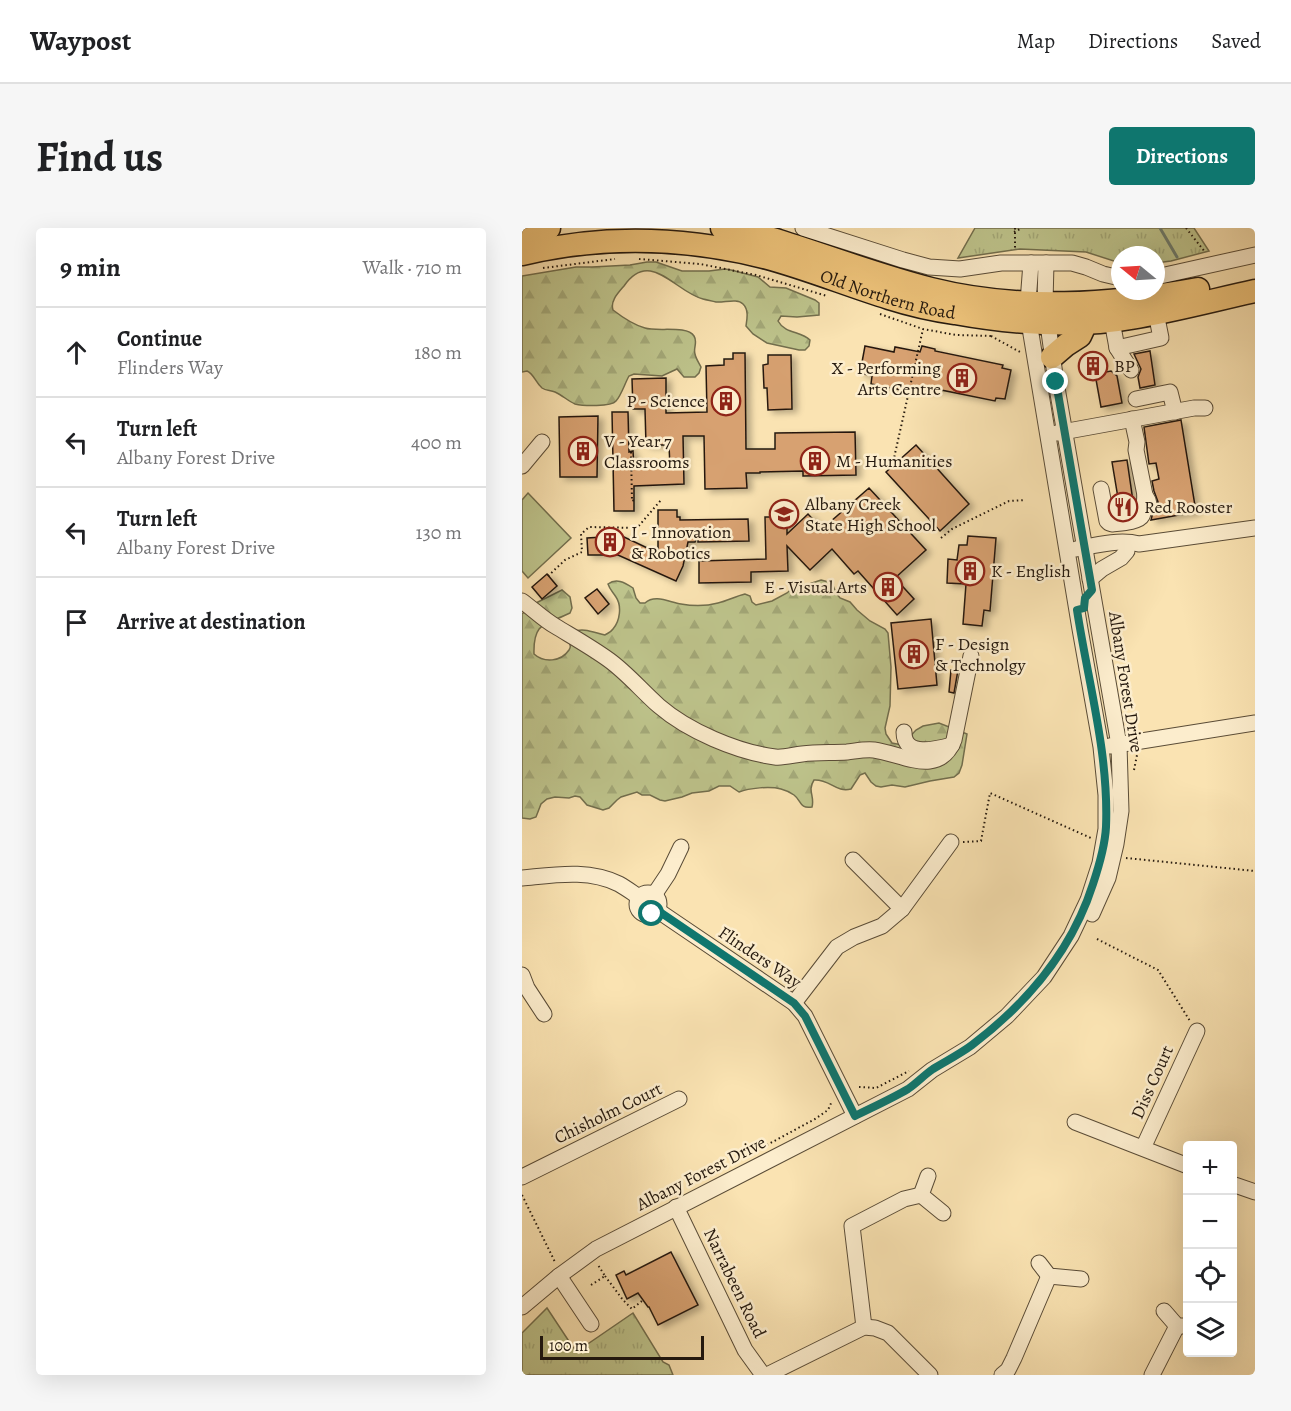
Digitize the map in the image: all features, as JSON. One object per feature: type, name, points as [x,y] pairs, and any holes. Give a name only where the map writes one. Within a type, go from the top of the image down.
[{"type":"highway","points":[[522,234],[549,228]]},
{"type":"highway","name":"Old Northern Road","points":[[722,228],[759,235],[880,275],[934,290],[979,297],[1086,323],[1156,313],[1255,291]]},
{"type":"highway","name":"Old Northern Road","points":[[528,261],[570,245],[602,241],[666,241],[705,245],[765,258],[891,299],[966,315],[1037,312],[1149,298],[1255,276]]},
{"type":"highway","points":[[1052,357],[1065,345],[1080,336],[1086,323]]},
{"type":"street","name":"Old Northern Road","points":[[803,228],[929,267],[960,269],[1001,262],[1079,264],[1111,276]]},
{"type":"street","points":[[1165,275],[1255,255]]},
{"type":"street","points":[[1037,312],[1039,263]]},
{"type":"street","name":"Albany Forest Drive","points":[[522,1307],[557,1269],[908,1089],[935,1080],[971,1057],[1005,1031],[1031,1006],[1070,955],[1087,927],[1108,878],[1116,844],[1121,811],[1119,745],[1052,357],[1037,312]]},
{"type":"street","name":"Albany Forest Drive","points":[[908,1089],[932,1070],[970,1047],[1007,1016],[1044,976],[1071,936],[1088,900],[1100,863],[1106,829],[1106,795],[1101,747],[1048,435],[1037,312]]},
{"type":"street","points":[[1117,348],[1161,338],[1156,313]]},
{"type":"street","points":[[1112,321],[1117,348],[1131,370]]},
{"type":"street","points":[[1136,399],[1170,392],[1174,412]]},
{"type":"street","points":[[1048,435],[1204,408]]},
{"type":"street","points":[[1101,489],[1109,523],[1138,520],[1142,517],[1147,502],[1136,450],[1132,443],[1132,419]]},
{"type":"street","points":[[522,466],[542,442]]},
{"type":"street","points":[[1077,610],[1084,608],[1085,598],[1091,585],[1102,569],[1133,548],[1255,528]]},
{"type":"street","points":[[1068,556],[1131,542],[1133,548]]},
{"type":"street","points":[[522,601],[554,625],[610,660],[660,706],[697,731],[718,741],[755,753],[777,757],[865,750],[922,761],[939,760],[952,745],[971,656]]},
{"type":"street","points":[[1101,747],[1255,723]]},
{"type":"street","points":[[904,732],[905,740],[916,749],[929,750],[952,745]]},
{"type":"street","points":[[794,1003],[837,947],[854,937],[882,926],[902,909],[951,842]]},
{"type":"street","points":[[650,901],[668,874],[681,847]]},
{"type":"street","points":[[853,860],[902,909]]},
{"type":"street","name":"Flinders Way","points":[[522,878],[586,874],[621,885],[650,901],[794,1003],[805,1016],[855,1116]]},
{"type":"street","points":[[522,975],[527,988],[544,1014]]},
{"type":"street","name":"Diss Court","points":[[1143,1148],[1197,1031]]},
{"type":"street","name":"Chisholm Court","points":[[522,1177],[679,1099]]},
{"type":"street","points":[[1075,1122],[1183,1164]]},
{"type":"street","points":[[921,1195],[928,1176]]},
{"type":"street","points":[[1237,1185],[1255,1192]]},
{"type":"street","points":[[921,1195],[943,1213]]},
{"type":"street","points":[[864,1327],[852,1226],[904,1199],[921,1195]]},
{"type":"street","name":"Narrabeen Road","points":[[676,1207],[745,1350],[765,1375]]},
{"type":"street","points":[[1039,1263],[1049,1276],[1081,1279]]},
{"type":"street","points":[[557,1269],[591,1324]]},
{"type":"street","points":[[1002,1375],[1008,1370],[1014,1358],[1049,1276]]},
{"type":"street","points":[[1152,1375],[1182,1326],[1164,1311]]},
{"type":"street","points":[[765,1375],[864,1327],[888,1333],[930,1375]]},
{"type":"path","points":[[1016,254],[1014,230],[1022,228]]},
{"type":"path","points":[[1186,228],[1207,256]]},
{"type":"path","points":[[528,261],[618,259]]},
{"type":"path","points":[[639,259],[700,264],[756,274],[831,297]]},
{"type":"path","points":[[872,311],[923,329],[956,335],[1000,334]]},
{"type":"path","points":[[888,463],[894,458],[923,329]]},
{"type":"path","points":[[991,336],[1023,354],[1022,348]]},
{"type":"path","points":[[631,452],[632,501],[634,500]]},
{"type":"path","points":[[548,576],[565,560],[582,552],[581,534],[589,527],[637,528],[661,500]]},
{"type":"path","points":[[941,538],[952,529],[1009,501],[1025,500]]},
{"type":"path","points":[[951,842],[981,841],[990,793],[1092,838],[1093,830]]},
{"type":"path","points":[[1126,858],[1255,871]]},
{"type":"path","points":[[1096,939],[1158,970],[1197,1031]]},
{"type":"path","points":[[859,1087],[876,1088],[914,1069]]},
{"type":"path","points":[[522,1195],[557,1269]]},
{"type":"path","points":[[598,1265],[632,1309],[643,1299]]},
{"type":"path","points":[[591,1285],[605,1276]]},
{"type":"green space","points":[[975,228],[1194,228],[1209,251],[1165,262],[1165,246],[1111,246],[1111,260],[1086,252],[1020,249],[958,258]]},
{"type":"green space","points":[[656,262],[682,271],[731,270],[758,277],[770,287],[786,288],[815,300],[819,303],[819,315],[781,316],[778,321],[785,328],[810,340],[809,346],[805,350],[799,350],[767,343],[753,334],[746,326],[747,312],[745,306],[740,302],[716,302],[703,299],[663,276],[643,271],[634,275],[617,294],[613,310],[645,328],[679,330],[694,336],[695,354],[701,367],[695,377],[684,377],[677,369],[662,376],[634,374],[629,376],[616,401],[590,406],[575,404],[555,392],[544,389],[529,372],[522,372],[522,276],[576,267]]},
{"type":"green space","points":[[528,493],[571,538],[528,578],[522,571],[522,500]]},
{"type":"green space","points":[[821,580],[832,583],[840,598],[850,602],[870,621],[888,633],[891,667],[890,706],[885,728],[892,743],[902,745],[916,730],[939,723],[967,734],[962,765],[959,773],[954,777],[905,787],[892,785],[881,787],[871,782],[865,773],[860,775],[851,789],[846,790],[814,780],[811,787],[812,807],[803,806],[797,797],[781,789],[754,789],[739,792],[730,786],[719,786],[709,791],[692,793],[665,801],[637,792],[621,797],[609,808],[603,810],[587,805],[580,797],[555,797],[541,804],[536,817],[522,818],[522,614],[532,605],[562,590],[570,597],[572,608],[570,613],[543,626],[536,635],[534,654],[543,659],[552,660],[562,657],[569,650],[573,632],[585,630],[605,635],[612,630],[619,613],[618,601],[608,584],[614,581],[633,588],[640,603],[662,599],[681,604],[709,605],[745,594],[750,596],[756,605],[772,601],[795,586]]},
{"type":"green space","points":[[547,1308],[576,1352],[633,1313],[663,1362],[669,1365],[673,1375],[522,1375],[522,1333]]},
{"type":"building","name":"X - Performing Arts Centre","points":[[865,346],[894,352],[895,347],[920,352],[922,346],[935,349],[935,351],[1003,365],[1002,368],[1011,370],[1005,399],[996,398],[995,401],[936,389],[936,391],[908,386],[907,391],[871,384],[872,376],[860,373]]},
{"type":"building","points":[[1150,351],[1155,385],[1140,388],[1138,377],[1141,369],[1134,354]]},
{"type":"building","points":[[733,353],[745,353],[746,449],[775,449],[775,433],[855,432],[856,475],[803,476],[803,471],[746,473],[747,488],[705,489],[704,436],[683,436],[684,484],[634,486],[634,511],[614,511],[612,412],[628,412],[629,452],[633,451],[634,467],[670,467],[669,445],[646,445],[645,409],[633,409],[632,379],[666,378],[666,413],[707,412],[706,366],[724,365],[724,359],[733,359]]},
{"type":"building","points":[[768,355],[791,355],[792,409],[768,410],[763,365],[768,364]]},
{"type":"building","name":"BP","points":[[1097,356],[1104,361],[1093,375],[1084,368]]},
{"type":"building","points":[[1111,371],[1117,376],[1122,403],[1101,407],[1095,374]]},
{"type":"building","name":"V - Year 7 Classrooms","points":[[598,416],[597,477],[560,477],[559,417]]},
{"type":"building","points":[[1181,420],[1196,512],[1151,520],[1158,506],[1152,481],[1159,479],[1156,463],[1149,464],[1144,427]]},
{"type":"building","points":[[916,445],[969,504],[940,531],[886,472]]},
{"type":"building","points":[[1127,460],[1133,501],[1135,501],[1134,509],[1116,514],[1113,499],[1118,498],[1112,462]]},
{"type":"building","points":[[869,488],[926,550],[895,578],[914,599],[897,615],[858,571],[854,574],[832,549],[810,570],[787,546],[788,571],[751,572],[751,582],[699,583],[699,561],[766,559],[765,517],[787,517],[787,534],[808,514],[822,529]]},
{"type":"building","name":"I - Innovation & Robotics","points":[[658,510],[677,510],[677,517],[680,517],[680,520],[748,519],[749,541],[698,542],[698,535],[695,542],[688,542],[683,566],[676,581],[618,555],[588,555],[587,538],[622,536],[658,553]]},
{"type":"building","name":"K - English","points":[[968,536],[996,538],[990,611],[984,610],[982,626],[963,624],[966,584],[947,583],[948,559],[957,560],[959,545],[967,545]]},
{"type":"building","points":[[547,574],[557,586],[542,599],[532,587]]},
{"type":"building","points":[[597,589],[609,604],[598,614],[585,598]]},
{"type":"building","name":"F - Design & Technolgy","points":[[931,619],[937,685],[898,689],[891,623]]},
{"type":"building","points":[[951,670],[958,670],[954,693],[949,692]]},
{"type":"building","points":[[671,1252],[698,1305],[658,1325],[649,1307],[638,1293],[627,1299],[616,1275],[624,1271],[626,1275]]},
{"type":"waterway","points":[[1160,228],[1177,257]]},
{"type":"place","name":"BP","points":[[1093,366]]},
{"type":"place","name":"X - Performing Arts Centre","points":[[962,378]]},
{"type":"place","name":"P - Science","points":[[726,401]]},
{"type":"place","name":"V - Year 7 Classrooms","points":[[583,451]]},
{"type":"place","name":"M - Humanities","points":[[815,461]]},
{"type":"place","name":"Red Rooster","points":[[1123,507]]},
{"type":"place","name":"Albany Creek State High School","points":[[784,514]]},
{"type":"place","name":"I - Innovation & Robotics","points":[[610,542]]},
{"type":"place","name":"K - English","points":[[970,571]]},
{"type":"place","name":"E - Visual Arts","points":[[888,587]]},
{"type":"place","name":"F - Design & Technolgy","points":[[914,654]]},
{"type":"route","points":[[652,914],[657,910],[794,1003],[805,1016],[855,1116],[908,1089],[932,1070],[970,1047],[1007,1016],[1044,976],[1071,936],[1088,900],[1100,863],[1106,829],[1106,795],[1101,747],[1077,610],[1084,608],[1085,598],[1092,590],[1056,382]]}]
